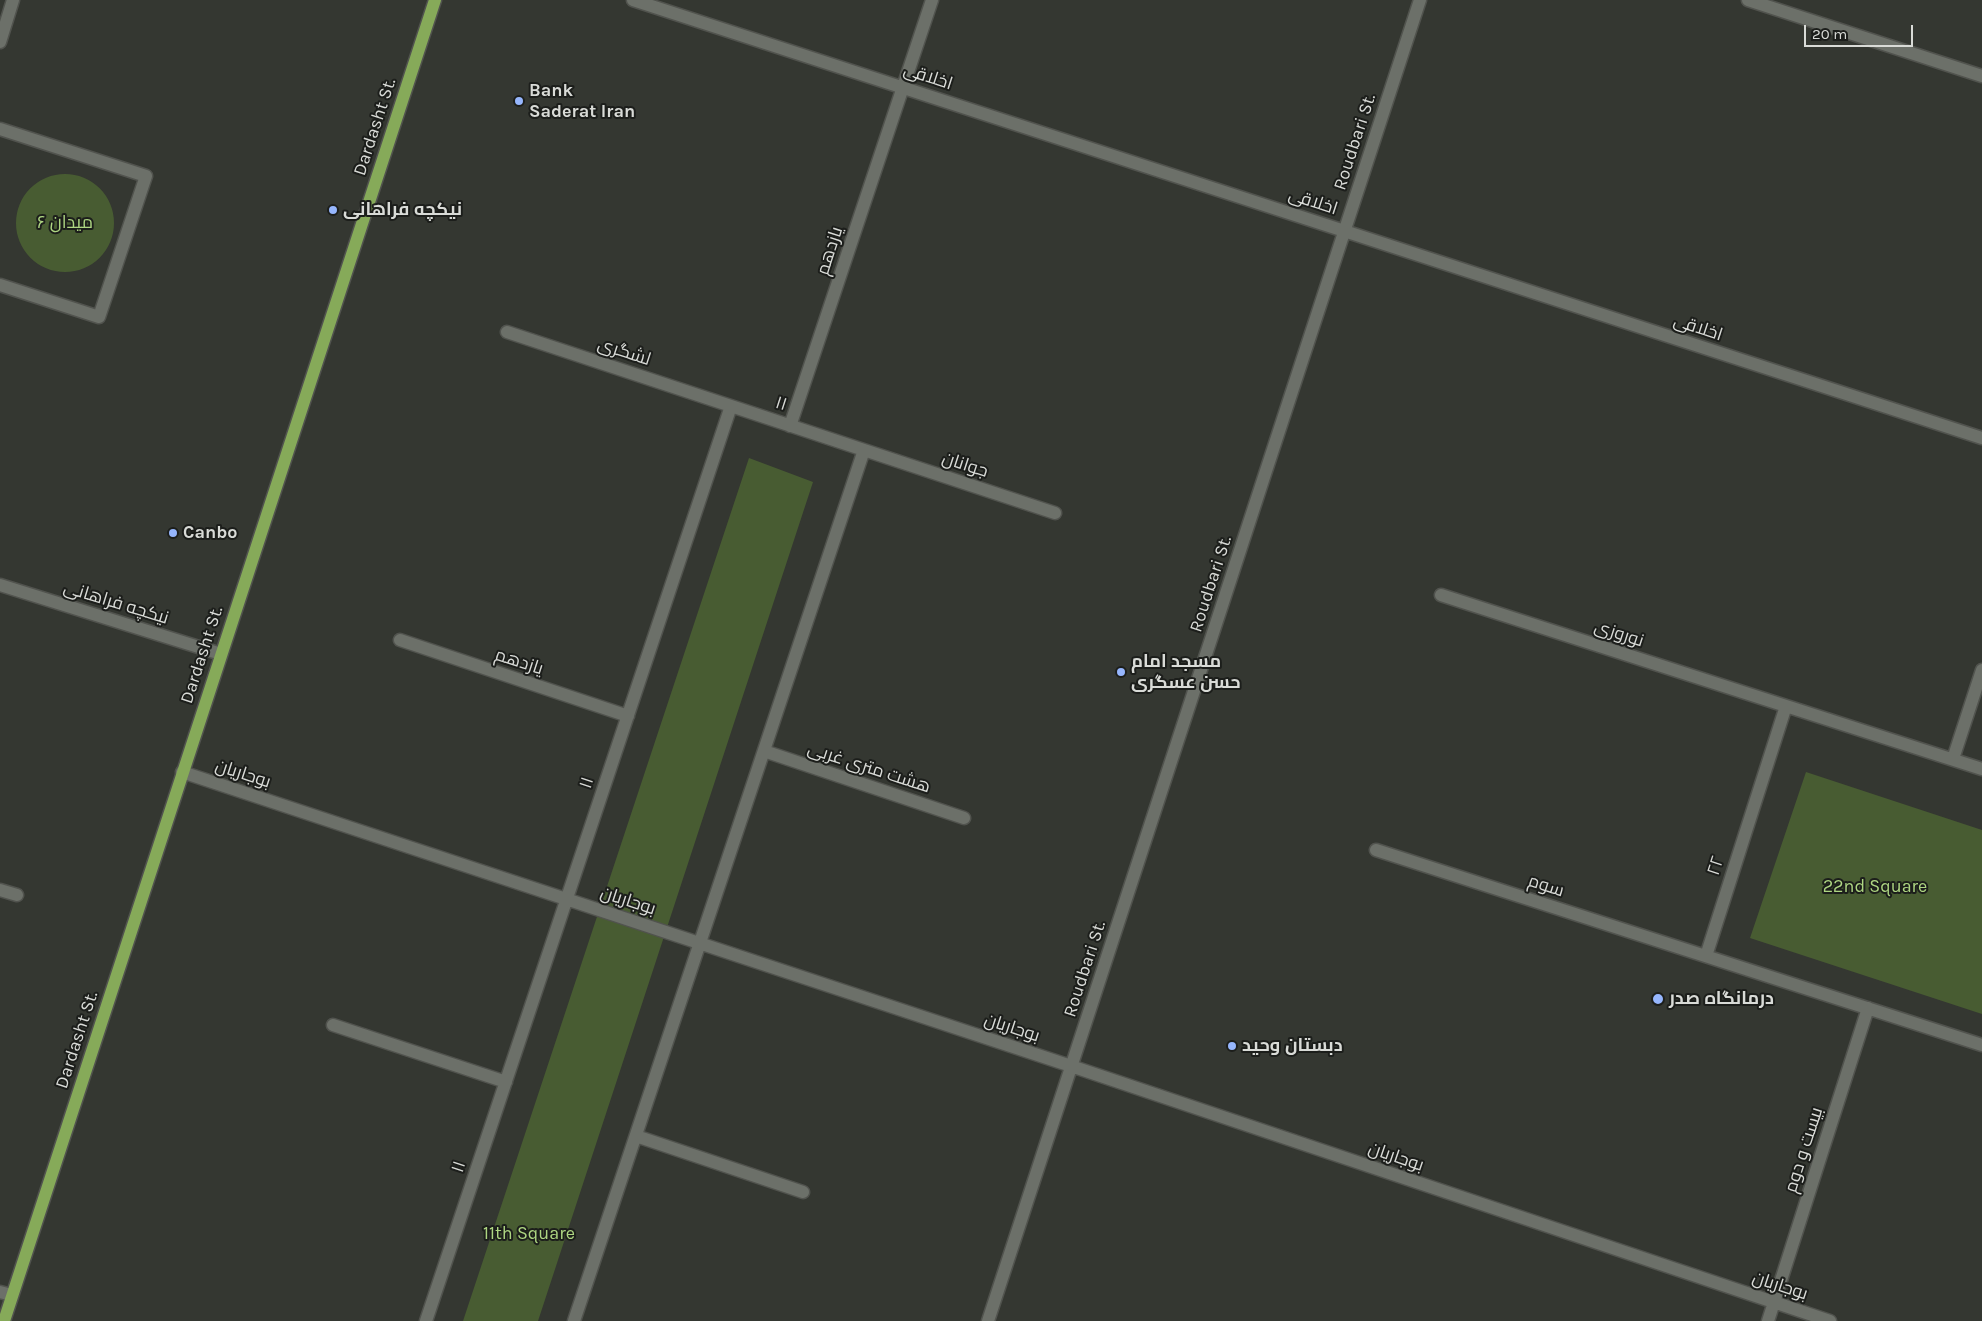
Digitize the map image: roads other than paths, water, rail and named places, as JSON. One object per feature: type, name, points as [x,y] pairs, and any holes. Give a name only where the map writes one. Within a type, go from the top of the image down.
[{"type":"main road","name":"Dardasht St.","points":[[4,1321],[6,1294],[182,772],[435,0]]},
{"type":"street","points":[[0,42],[13,0]]},
{"type":"street","name":"اخلاقی","points":[[633,0],[1982,438]]},
{"type":"street","name":"یازدهم","points":[[790,426],[932,0]]},
{"type":"street","name":"Roudbari St.","points":[[988,1321],[1420,0]]},
{"type":"street","points":[[1756,1],[1982,76]]},
{"type":"street","points":[[0,129],[146,176],[99,318],[0,285]]},
{"type":"street","name":"لشگری","points":[[507,332],[731,406]]},
{"type":"street","name":"۱۱","points":[[426,1321],[731,406],[864,450]]},
{"type":"street","points":[[574,1321],[864,450]]},
{"type":"street","name":"جوانان","points":[[864,450],[1055,514]]},
{"type":"street","name":"نیکچه فراهانی","points":[[0,585],[221,654]]},
{"type":"street","name":"نوروزی","points":[[1441,595],[1786,706]]},
{"type":"street","name":"یازدهم","points":[[400,640],[628,716]]},
{"type":"street","points":[[1953,759],[1982,670]]},
{"type":"street","points":[[1786,706],[1982,769]]},
{"type":"street","name":"۲۲","points":[[1706,956],[1786,706]]},
{"type":"street","name":"هشت متری غربی","points":[[764,751],[964,818]]},
{"type":"street","name":"بوجاریان","points":[[182,772],[1071,1066],[1830,1321]]},
{"type":"street","name":"سوم","points":[[1376,850],[1706,956]]},
{"type":"street","points":[[0,890],[17,895]]},
{"type":"street","points":[[1706,956],[1982,1045]]},
{"type":"street","name":"بیست و دوم","points":[[1768,1321],[1868,1008]]},
{"type":"street","points":[[332,1024],[506,1082]]},
{"type":"street","points":[[636,1136],[803,1192]]},
{"type":"place","name":"Bank Saderat Iran","points":[[519,101]]},
{"type":"place","name":"نیکچه فراهانی","points":[[333,210]]},
{"type":"place","name":"Canbo","points":[[173,533]]},
{"type":"place","name":"مسجد امام حسن عسگری","points":[[1121,672]]},
{"type":"place","name":"درمانگاه صدر","points":[[1658,999]]},
{"type":"place","name":"دبستان وحید","points":[[1232,1046]]},
{"type":"park label","name":"میدان ۶","points":[[65,223]]},
{"type":"park label","name":"22nd Square","points":[[1875,887]]},
{"type":"park label","name":"11th Square","points":[[529,1234]]}]
